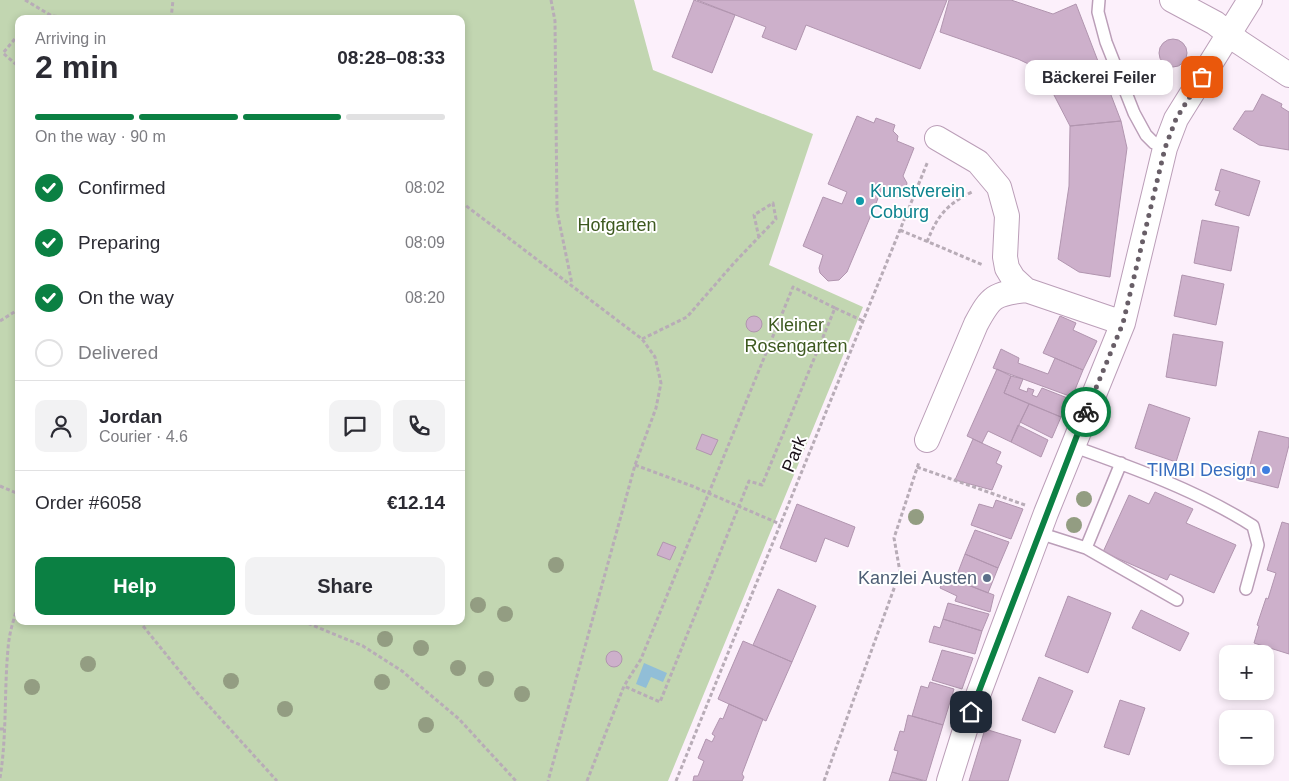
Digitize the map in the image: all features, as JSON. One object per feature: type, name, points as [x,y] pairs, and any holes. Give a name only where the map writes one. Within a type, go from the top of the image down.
[{"type":"street","points":[[1172,0],[1215,23],[1289,76]]},
{"type":"street","points":[[948,781],[965,730],[1072,446],[1123,323],[1165,148],[1176,119],[1250,0]]},
{"type":"street","points":[[937,138],[978,162],[999,188],[1007,216],[1005,257],[1007,268],[1020,284],[1123,323]]},
{"type":"street","points":[[927,440],[985,307],[993,298],[1020,284]]},
{"type":"lane","points":[[1099,0],[1098,12],[1106,42],[1134,113],[1146,135],[1154,143],[1165,148]]},
{"type":"lane","points":[[1072,446],[1121,463],[1225,508],[1254,526],[1258,545],[1246,589]]},
{"type":"lane","points":[[1086,548],[1121,463]]},
{"type":"lane","points":[[1043,523],[1177,600]]},
{"type":"path","points":[[25,0],[48,15]]},
{"type":"path","points":[[171,15],[173,0]]},
{"type":"path","points":[[551,0],[555,21],[557,211],[572,284]]},
{"type":"path","points":[[15,39],[1,55],[15,64]]},
{"type":"path","name":"Park","points":[[676,781],[937,138]]},
{"type":"path","points":[[927,242],[932,229],[944,209],[960,197],[977,188],[996,185]]},
{"type":"path","points":[[642,339],[687,317],[734,263],[759,238],[776,219],[773,203],[754,215],[759,238]]},
{"type":"path","points":[[465,205],[572,284],[642,339],[655,357],[661,383],[656,408],[636,465],[548,781]]},
{"type":"path","points":[[900,230],[1020,284]]},
{"type":"path","points":[[587,781],[624,686],[641,659],[793,287],[863,321]]},
{"type":"path","points":[[624,686],[660,702],[749,481],[762,485],[835,308]]},
{"type":"path","points":[[0,321],[15,312]]},
{"type":"path","points":[[824,781],[900,572],[894,538],[927,440]]},
{"type":"path","points":[[636,465],[709,493],[780,524]]},
{"type":"path","points":[[917,467],[1043,523]]},
{"type":"path","points":[[0,486],[15,492]]},
{"type":"path","points":[[0,778],[5,729],[8,648],[15,615]]},
{"type":"path","points":[[142,625],[199,695],[277,781]]},
{"type":"path","points":[[312,625],[363,646],[402,671],[459,720],[516,781]]},
{"type":"path","points":[[0,729],[5,729]]},
{"type":"green space","name":"Hofgarten","points":[[0,0],[634,0],[653,70],[813,134],[769,265],[863,307],[668,781],[0,781]]},
{"type":"water","points":[[644,663],[667,673],[663,682],[651,677],[646,688],[636,684]]},
{"type":"building","points":[[694,0],[735,15],[712,73],[672,57]]},
{"type":"building","points":[[697,0],[947,0],[920,69],[806,25],[796,50],[762,37],[766,27]]},
{"type":"building","points":[[949,0],[1011,0],[1053,14],[1076,4],[1121,121],[1070,126],[1041,70],[1018,59],[940,32]]},
{"type":"building","points":[[1173,39],[1183,43],[1187,53],[1183,63],[1173,67],[1163,63],[1159,53],[1163,43]]},
{"type":"building","points":[[1262,94],[1282,104],[1281,107],[1289,112],[1289,150],[1259,145],[1233,129],[1245,111],[1253,111]]},
{"type":"building","name":"Kunstverein Coburg","points":[[857,116],[874,123],[876,118],[895,125],[893,131],[898,136],[897,141],[914,148],[903,176],[907,183],[905,193],[899,197],[892,197],[886,195],[887,192],[882,189],[847,272],[839,280],[828,281],[820,273],[819,268],[823,255],[803,246],[823,197],[842,204],[847,192],[828,184]]},
{"type":"building","points":[[1121,121],[1127,148],[1110,277],[1079,272],[1058,259],[1069,186],[1070,126]]},
{"type":"building","points":[[1221,169],[1260,181],[1249,216],[1215,205],[1220,191],[1215,190]]},
{"type":"building","points":[[1202,220],[1239,227],[1231,271],[1194,263]]},
{"type":"building","points":[[1182,275],[1224,284],[1216,325],[1174,316]]},
{"type":"building","points":[[751,316],[757,316],[762,321],[760,330],[751,332],[746,327],[746,321]]},
{"type":"building","points":[[1060,316],[1076,323],[1073,330],[1097,341],[1083,370],[1043,353]]},
{"type":"building","points":[[1173,334],[1223,342],[1216,386],[1166,377]]},
{"type":"building","points":[[1001,349],[1019,358],[1018,363],[1048,374],[1055,358],[1083,370],[1072,397],[993,368]]},
{"type":"building","points":[[997,369],[1011,376],[1004,393],[1029,404],[1011,442],[988,431],[982,443],[967,436]]},
{"type":"building","points":[[1011,376],[1023,379],[1019,389],[1027,392],[1028,388],[1034,390],[1032,395],[1037,397],[1042,388],[1070,399],[1061,417],[1004,393]]},
{"type":"building","points":[[1029,404],[1061,417],[1052,438],[1020,422]]},
{"type":"building","points":[[1149,404],[1190,418],[1176,462],[1135,448]]},
{"type":"building","points":[[1018,425],[1048,440],[1041,457],[1011,442]]},
{"type":"building","points":[[1259,431],[1289,438],[1289,445],[1278,488],[1246,480]]},
{"type":"building","points":[[702,434],[718,440],[711,455],[696,449]]},
{"type":"building","points":[[973,439],[1001,452],[996,463],[1002,466],[992,490],[955,480]]},
{"type":"building","points":[[1155,492],[1193,509],[1186,523],[1236,545],[1214,593],[1170,574],[1167,580],[1103,552],[1129,495],[1149,504]]},
{"type":"building","points":[[996,500],[1023,509],[1011,539],[971,525],[979,504],[993,508]]},
{"type":"building","points":[[797,504],[855,527],[848,547],[825,538],[816,562],[780,548]]},
{"type":"building","points":[[1282,522],[1289,524],[1289,654],[1274,649],[1274,645],[1254,643],[1259,626],[1257,625],[1276,573],[1267,570]]},
{"type":"building","points":[[975,530],[1009,542],[998,568],[965,554]]},
{"type":"building","points":[[663,542],[676,547],[670,560],[657,555]]},
{"type":"building","points":[[965,554],[998,568],[988,593],[955,580]]},
{"type":"building","points":[[945,576],[994,595],[990,612],[955,601],[957,596],[940,588]]},
{"type":"building","points":[[778,589],[816,606],[792,662],[753,645]]},
{"type":"building","points":[[1068,596],[1111,613],[1088,673],[1045,656]]},
{"type":"building","points":[[948,603],[989,614],[982,631],[943,619]]},
{"type":"building","points":[[1141,610],[1189,633],[1180,651],[1132,628]]},
{"type":"building","points":[[943,619],[982,631],[975,654],[929,642],[934,626],[940,628]]},
{"type":"building","points":[[743,641],[792,662],[766,721],[718,699]]},
{"type":"building","points":[[942,650],[973,658],[962,689],[932,680]]},
{"type":"building","points":[[614,651],[620,653],[622,659],[620,665],[614,667],[608,665],[606,659],[608,653]]},
{"type":"building","points":[[1039,677],[1073,691],[1055,733],[1022,720]]},
{"type":"building","points":[[930,682],[954,689],[943,725],[912,716],[921,686],[928,688]]},
{"type":"building","points":[[1120,700],[1145,708],[1129,755],[1104,747]]},
{"type":"building","points":[[729,704],[763,719],[742,774],[744,777],[742,781],[693,781],[694,776],[698,776],[704,761],[698,758],[706,739],[712,742],[715,736],[712,734],[720,718],[723,719]]},
{"type":"building","points":[[908,715],[943,725],[926,781],[892,772],[898,751],[894,750],[900,731],[904,732]]},
{"type":"building","points":[[985,729],[1021,740],[1008,781],[969,781]]},
{"type":"building","points":[[892,772],[923,781],[889,781]]},
{"type":"way so far","points":[[1086,412],[1123,323],[1165,148],[1176,119],[1202,77]]},
{"type":"place","name":"Bäckerei Feiler","points":[[1202,77]]},
{"type":"place","name":"Kunstverein Coburg","points":[[860,201]]},
{"type":"place","name":"TIMBI Design","points":[[1266,470]]},
{"type":"place","name":"Kanzlei Austen","points":[[987,578]]},
{"type":"route","points":[[971,712],[1086,412]]},
{"type":"park label","name":"Kleiner Rosengarten","points":[[796,335]]}]
